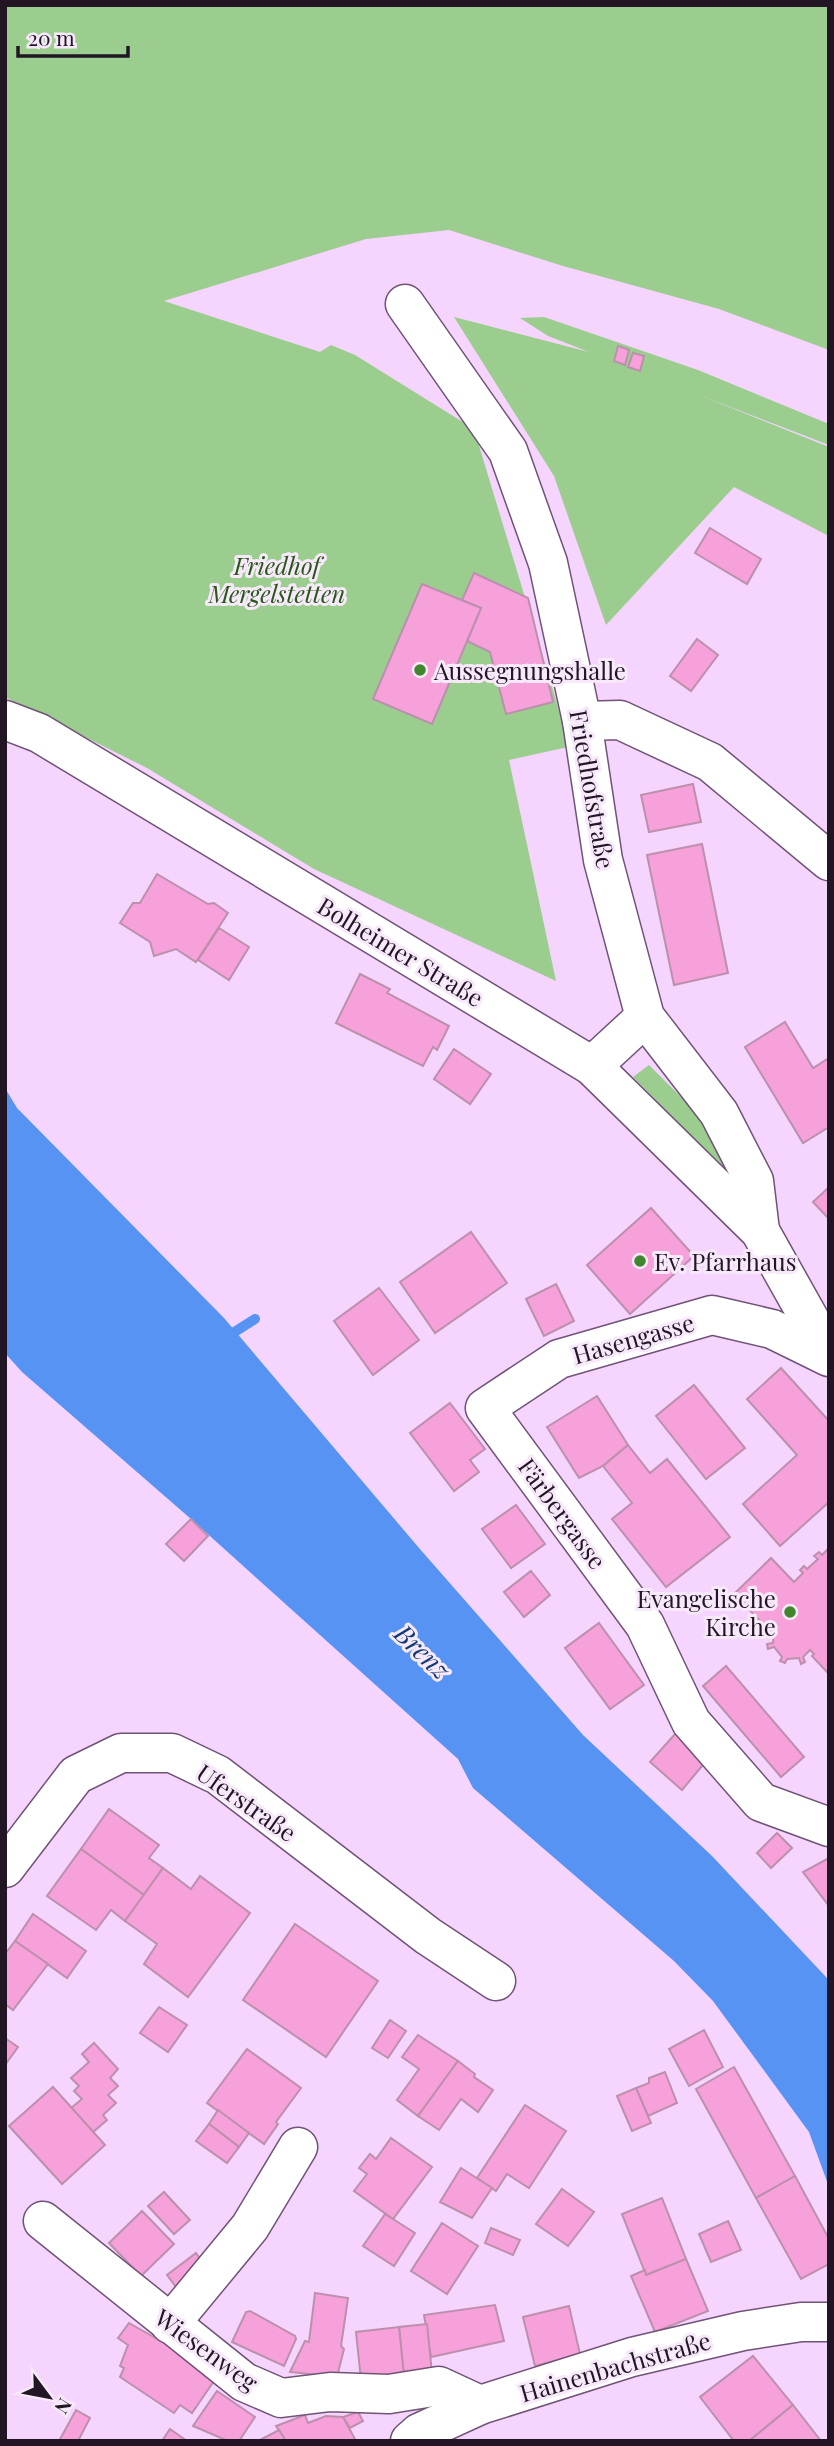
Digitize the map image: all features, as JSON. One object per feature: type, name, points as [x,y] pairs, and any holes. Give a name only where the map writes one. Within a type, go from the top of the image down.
[{"type":"street","name":"Friedhofstraße","points":[[405,304],[508,451],[548,563],[582,721],[603,860],[645,1017],[719,1113],[754,1181],[760,1231]]},
{"type":"street","name":"Bolheimer Straße","points":[[5,720],[39,733],[592,1066],[760,1231]]},
{"type":"street","points":[[582,721],[620,720],[710,762],[829,861]]},
{"type":"street","points":[[592,1066],[645,1017]]},
{"type":"street","points":[[760,1231],[829,1356]]},
{"type":"street","name":"Hasengasse","points":[[485,1408],[559,1359],[712,1315],[772,1329],[829,1356]]},
{"type":"street","name":"Färbergasse","points":[[485,1408],[645,1625],[691,1722],[761,1802],[829,1828]]},
{"type":"street","name":"Uferstraße","points":[[5,1868],[76,1775],[121,1754],[172,1754],[218,1775],[428,1936],[496,1981]]},
{"type":"street","points":[[170,2324],[250,2227],[298,2147]]},
{"type":"street","name":"Wiesenweg","points":[[43,2221],[244,2382],[281,2398],[330,2392],[389,2394],[439,2386],[480,2404]]},
{"type":"street","name":"Hainenbachstraße","points":[[411,2441],[419,2433],[480,2404],[632,2357],[743,2331],[801,2322],[829,2322]]},
{"type":"green space","name":"Friedhof Mergelstetten","points":[[5,5],[829,5],[829,350],[719,309],[563,266],[449,230],[366,239],[164,301],[320,352],[331,345],[355,355],[474,429],[568,747],[509,760],[556,981],[314,869],[147,768],[5,697]]},
{"type":"green space","points":[[454,317],[589,352],[548,336],[520,318],[544,317],[698,370],[829,424],[829,445],[699,395],[829,447],[829,536],[734,487],[606,625],[554,476]]},
{"type":"green space","points":[[649,1065],[700,1116],[737,1182],[633,1077]]},
{"type":"water","name":"Brenz","points":[[5,1088],[17,1108],[224,1318],[419,1548],[583,1735],[712,1856],[826,1977],[829,1982],[829,2187],[809,2132],[713,2001],[674,1961],[473,1788],[458,1759],[191,1519],[22,1372],[5,1353]]},
{"type":"building","points":[[618,346],[629,350],[625,365],[614,361]]},
{"type":"building","points":[[633,353],[644,356],[640,371],[628,367]]},
{"type":"building","points":[[710,528],[761,559],[747,584],[695,553]]},
{"type":"building","points":[[474,573],[528,598],[553,702],[506,714],[490,652],[467,641],[481,608],[462,600]]},
{"type":"building","name":"Aussegnungshalle","points":[[422,584],[481,608],[432,724],[373,699]]},
{"type":"building","points":[[697,639],[718,655],[691,691],[670,676]]},
{"type":"building","points":[[693,784],[701,822],[649,832],[641,795]]},
{"type":"building","points":[[702,844],[728,973],[674,985],[647,855]]},
{"type":"building","points":[[157,874],[228,913],[196,962],[176,949],[154,956],[150,942],[120,923],[133,903],[140,903]]},
{"type":"building","points":[[219,928],[249,947],[229,980],[198,960]]},
{"type":"building","points":[[360,974],[390,989],[387,993],[449,1026],[437,1050],[433,1047],[423,1066],[336,1023]]},
{"type":"building","points":[[785,1022],[813,1068],[829,1058],[829,1127],[803,1143],[745,1047]]},
{"type":"building","points":[[454,1049],[491,1074],[470,1104],[434,1079]]},
{"type":"building","points":[[829,1187],[829,1219],[813,1202]]},
{"type":"building","name":"Ev. Pfarrhaus","points":[[651,1208],[694,1256],[630,1314],[587,1265]]},
{"type":"building","points":[[471,1232],[507,1283],[435,1333],[400,1282]]},
{"type":"building","points":[[556,1284],[574,1321],[544,1336],[526,1299]]},
{"type":"building","points":[[379,1288],[419,1340],[373,1375],[334,1321]]},
{"type":"building","points":[[781,1368],[829,1421],[829,1502],[780,1546],[743,1504],[797,1455],[747,1399]]},
{"type":"building","points":[[694,1385],[745,1448],[706,1479],[656,1416]]},
{"type":"building","points":[[597,1396],[628,1445],[603,1466],[579,1478],[547,1427]]},
{"type":"building","points":[[450,1403],[485,1449],[470,1460],[479,1472],[454,1491],[410,1433]]},
{"type":"building","points":[[628,1445],[650,1473],[667,1459],[730,1537],[666,1587],[612,1519],[632,1503],[603,1466]]},
{"type":"building","points":[[516,1505],[545,1544],[511,1568],[482,1529]]},
{"type":"building","points":[[191,1519],[208,1536],[184,1561],[166,1544]]},
{"type":"building","name":"Evangelische Kirche","points":[[829,1548],[827,1672],[810,1650],[803,1657],[805,1662],[801,1664],[799,1658],[787,1659],[785,1663],[780,1661],[782,1657],[774,1647],[768,1649],[767,1644],[773,1643],[773,1629],[770,1631],[734,1594],[771,1558],[794,1582],[803,1573],[800,1570],[804,1566],[807,1569],[818,1559],[814,1556],[819,1552],[822,1555]]},
{"type":"building","points":[[531,1571],[550,1595],[524,1617],[504,1592]]},
{"type":"building","points":[[599,1623],[644,1685],[610,1709],[565,1648]]},
{"type":"building","points":[[726,1666],[804,1757],[781,1777],[703,1686]]},
{"type":"building","points":[[676,1733],[707,1760],[682,1790],[650,1762]]},
{"type":"building","points":[[109,1809],[159,1845],[149,1858],[163,1868],[144,1895],[81,1849]]},
{"type":"building","points":[[777,1833],[792,1848],[771,1868],[757,1853]]},
{"type":"building","points":[[81,1849],[144,1895],[125,1921],[111,1910],[96,1930],[47,1896]]},
{"type":"building","points":[[829,1858],[829,1906],[803,1872]]},
{"type":"building","points":[[163,1868],[191,1889],[200,1876],[250,1913],[188,1997],[144,1964],[157,1944],[125,1921]]},
{"type":"building","points":[[33,1914],[86,1951],[67,1978],[15,1941]]},
{"type":"building","points":[[295,1924],[378,1981],[326,2057],[243,2000]]},
{"type":"building","points":[[15,1941],[48,1964],[13,2010],[5,2004],[5,1954]]},
{"type":"building","points":[[159,2007],[187,2025],[168,2052],[140,2033]]},
{"type":"building","points":[[390,2020],[406,2031],[388,2058],[372,2048]]},
{"type":"building","points":[[704,2030],[723,2067],[689,2086],[669,2049]]},
{"type":"building","points":[[418,2035],[458,2061],[418,2116],[397,2100],[419,2069],[402,2057]]},
{"type":"building","points":[[5,2038],[18,2047],[5,2065]]},
{"type":"building","points":[[94,2043],[118,2069],[110,2078],[118,2086],[108,2095],[116,2103],[103,2115],[107,2120],[93,2132],[71,2108],[82,2099],[74,2091],[79,2086],[71,2078],[89,2062],[82,2054]]},
{"type":"building","points":[[247,2049],[301,2088],[276,2122],[278,2124],[264,2144],[207,2103]]},
{"type":"building","points":[[458,2061],[475,2074],[474,2077],[493,2090],[478,2112],[461,2099],[439,2130],[418,2116]]},
{"type":"building","points":[[734,2067],[795,2176],[756,2198],[696,2089]]},
{"type":"building","points":[[665,2072],[677,2103],[648,2116],[636,2088],[649,2083],[649,2078]]},
{"type":"building","points":[[53,2087],[105,2145],[62,2184],[9,2126]]},
{"type":"building","points":[[636,2088],[651,2123],[632,2131],[617,2096]]},
{"type":"building","points":[[525,2105],[566,2131],[529,2188],[507,2174],[496,2191],[477,2178]]},
{"type":"building","points":[[218,2110],[249,2133],[239,2147],[209,2124]]},
{"type":"building","points":[[209,2124],[239,2147],[227,2163],[196,2141]]},
{"type":"building","points":[[391,2138],[432,2167],[393,2219],[354,2191],[367,2174],[359,2168],[370,2154],[376,2159]]},
{"type":"building","points":[[461,2168],[492,2188],[472,2218],[440,2202]]},
{"type":"building","points":[[795,2176],[829,2239],[829,2264],[801,2279],[756,2198]]},
{"type":"building","points":[[562,2189],[594,2212],[568,2246],[536,2224]]},
{"type":"building","points":[[164,2192],[190,2220],[174,2234],[148,2206]]},
{"type":"building","points":[[662,2198],[686,2259],[646,2275],[622,2214]]},
{"type":"building","points":[[142,2211],[174,2244],[141,2276],[109,2243]]},
{"type":"building","points":[[385,2214],[415,2233],[394,2266],[363,2246]]},
{"type":"building","points":[[728,2221],[741,2250],[711,2262],[699,2234]]},
{"type":"building","points":[[442,2223],[478,2246],[447,2294],[411,2271]]},
{"type":"building","points":[[491,2228],[520,2240],[513,2255],[485,2243]]},
{"type":"building","points":[[196,2253],[205,2266],[176,2287],[167,2275]]},
{"type":"building","points":[[686,2259],[708,2311],[655,2332],[631,2276],[645,2270],[646,2275]]},
{"type":"building","points":[[315,2293],[348,2298],[341,2346],[344,2349],[337,2377],[290,2372],[305,2341],[309,2342]]},
{"type":"building","points":[[495,2305],[504,2341],[431,2357],[424,2315]]},
{"type":"building","points":[[569,2306],[580,2354],[535,2366],[523,2317]]},
{"type":"building","points":[[250,2311],[295,2336],[284,2366],[232,2342],[246,2312]]},
{"type":"building","points":[[129,2323],[175,2349],[216,2378],[192,2413],[180,2405],[174,2413],[120,2377],[124,2368],[120,2366],[128,2345],[118,2338]]},
{"type":"building","points":[[427,2324],[432,2373],[404,2376],[399,2327]]},
{"type":"building","points":[[399,2327],[404,2376],[361,2380],[356,2332]]},
{"type":"building","points":[[753,2356],[793,2405],[749,2441],[734,2441],[700,2397]]},
{"type":"building","points":[[217,2391],[255,2417],[239,2441],[228,2441],[193,2426]]},
{"type":"building","points":[[793,2405],[821,2441],[749,2441]]},
{"type":"building","points":[[76,2410],[90,2418],[78,2441],[59,2441]]},
{"type":"building","points":[[358,2412],[363,2421],[350,2428],[343,2417]]},
{"type":"building","points":[[305,2415],[308,2423],[326,2416],[343,2417],[356,2441],[286,2441],[276,2426]]},
{"type":"building","points":[[170,2429],[187,2441],[162,2441]]},
{"type":"building","points":[[279,2430],[286,2441],[258,2441]]},
{"type":"waterway","points":[[225,1338],[255,1319]]},
{"type":"place","name":"Aussegnungshalle","points":[[420,670]]},
{"type":"place","name":"Ev. Pfarrhaus","points":[[640,1261]]},
{"type":"place","name":"Evangelische Kirche","points":[[790,1612]]}]
